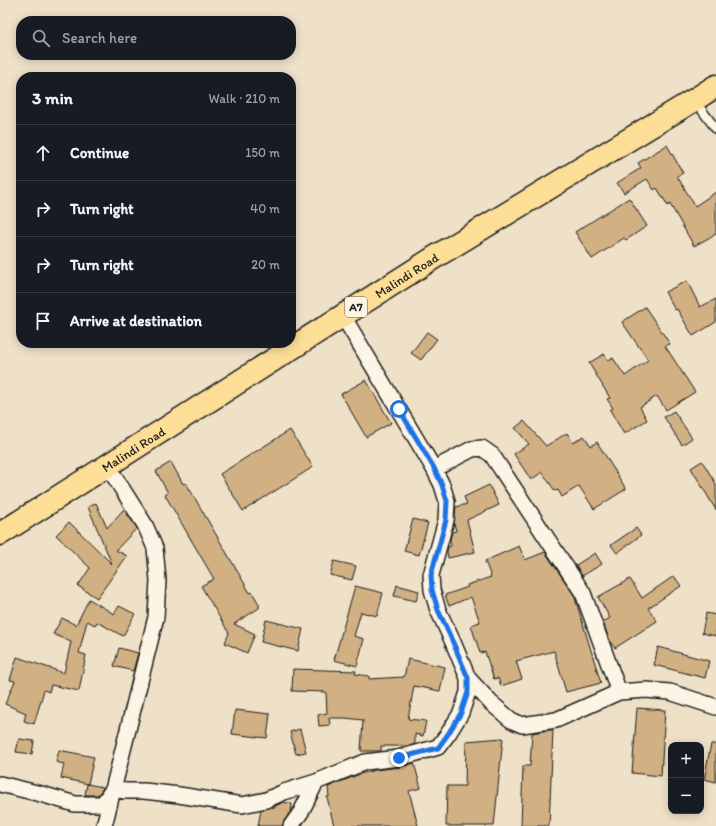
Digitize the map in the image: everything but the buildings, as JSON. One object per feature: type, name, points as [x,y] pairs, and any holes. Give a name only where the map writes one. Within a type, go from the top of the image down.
[{"type":"highway","name":"Malindi Road","points":[[296,345],[490,222],[716,86]]},
{"type":"highway","name":"Malindi Road","points":[[0,534],[292,348]]},
{"type":"street","points":[[342,316],[434,468],[442,485],[447,501],[446,520],[431,575],[432,590],[438,610],[468,678],[491,703],[506,716],[522,725],[556,720],[619,692],[646,690],[670,692],[716,707]]},
{"type":"street","points":[[434,468],[472,449],[482,448],[492,455],[583,593],[619,692]]},
{"type":"street","points":[[104,826],[156,617],[158,580],[155,548],[148,530],[107,465]]},
{"type":"street","points":[[113,789],[179,795],[242,804],[266,800],[365,762],[399,758],[438,748],[461,713],[468,692],[468,678]]},
{"type":"street","points":[[291,826],[301,812],[316,782]]},
{"type":"street","points":[[0,784],[75,804],[103,804],[113,789]]},
{"type":"lane","points":[[694,100],[713,117],[716,128]]},
{"type":"route","points":[[399,409],[434,468],[442,485],[447,501],[446,520],[431,575],[432,590],[438,610],[468,678],[468,692],[461,713],[438,748],[399,758]]}]
